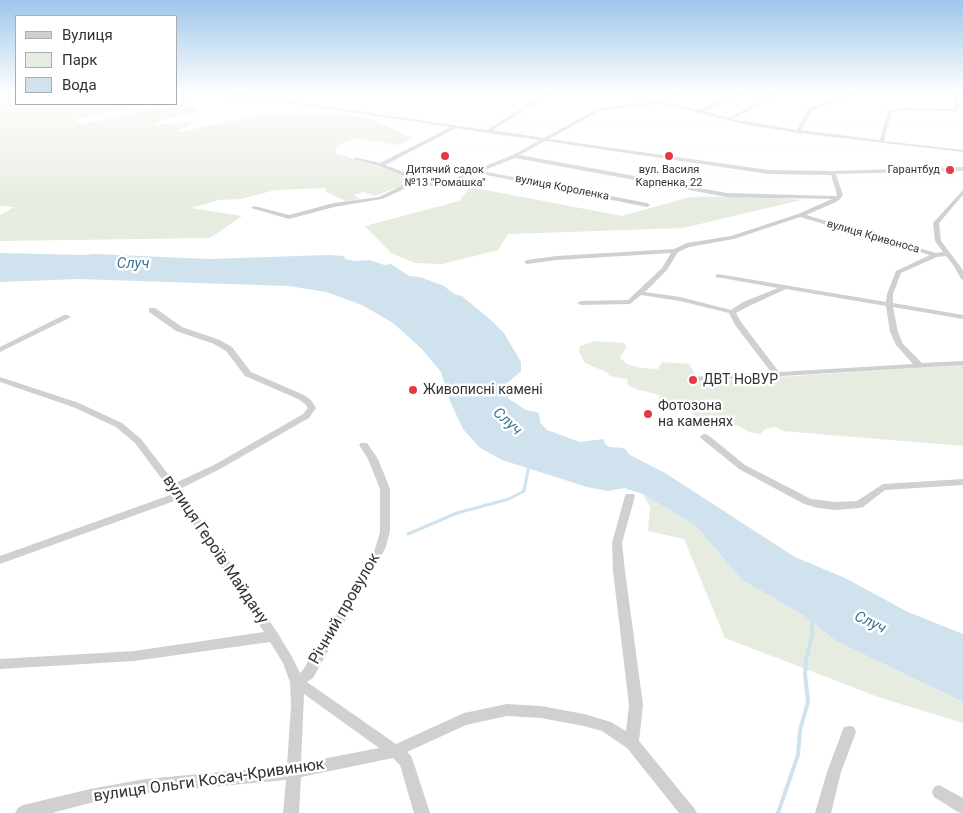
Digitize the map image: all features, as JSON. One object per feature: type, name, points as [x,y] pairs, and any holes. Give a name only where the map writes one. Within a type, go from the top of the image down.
[{"type":"street","points":[[381,165],[447,131]]},
{"type":"street","points":[[479,131],[769,172],[833,173],[963,169]]},
{"type":"street","points":[[254,208],[289,217],[334,205],[380,198],[412,183],[446,184],[515,156],[562,131]]},
{"type":"street","points":[[792,131],[963,151]]},
{"type":"street","points":[[882,141],[884,131]]},
{"type":"street","points":[[515,156],[728,195],[838,198],[840,196],[833,173]]},
{"type":"street","points":[[356,158],[410,176],[412,183]]},
{"type":"street","name":"вулиця Короленка","points":[[476,172],[647,205]]},
{"type":"street","points":[[963,192],[936,223],[938,241],[957,266],[963,278]]},
{"type":"street","name":"вулиця Кривоноса","points":[[526,262],[557,258],[675,251],[687,245],[732,238],[800,215],[838,198]]},
{"type":"street","name":"вулиця Кривоноса","points":[[800,215],[936,254],[947,254]]},
{"type":"street","points":[[581,303],[630,302],[666,269],[675,251]]},
{"type":"street","points":[[920,366],[900,345],[894,332],[889,304],[890,294],[898,272],[936,254]]},
{"type":"street","points":[[718,276],[963,317]]},
{"type":"street","points":[[640,292],[732,312],[786,287]]},
{"type":"street","points":[[0,560],[176,492],[306,416],[312,408],[301,396],[248,374],[234,354],[223,346],[179,329],[152,310]]},
{"type":"street","points":[[732,312],[738,323],[778,376]]},
{"type":"street","points":[[0,350],[67,317]]},
{"type":"street","points":[[695,379],[778,376],[963,363]]},
{"type":"street","name":"вулиця Героїв Майдану","points":[[0,379],[76,406],[119,425],[138,441],[176,492],[273,636],[288,661],[297,682],[298,705],[291,813]]},
{"type":"street","points":[[705,437],[742,466],[808,502],[818,504],[836,506],[859,504],[883,487],[963,482]]},
{"type":"street","name":"Річний провулок","points":[[297,682],[308,674],[380,549],[384,532],[385,489],[374,459],[364,445]]},
{"type":"street","points":[[630,496],[617,543],[636,706],[632,743]]},
{"type":"street","points":[[0,664],[134,656],[273,636]]},
{"type":"street","points":[[297,682],[394,751],[406,762],[422,813]]},
{"type":"street","name":"вулиця Ольги Косач-Кривинюк","points":[[23,813],[90,796],[145,786],[294,772],[394,751],[464,719],[507,710],[541,712],[606,726],[632,743],[689,813]]},
{"type":"street","points":[[823,813],[834,772],[849,732]]},
{"type":"street","points":[[939,792],[963,808]]},
{"type":"green space","points":[[0,131],[179,131],[175,133],[185,131],[398,131],[413,138],[398,145],[355,138],[337,146],[335,153],[405,175],[409,183],[375,196],[363,192],[354,195],[360,199],[346,201],[326,192],[326,188],[275,190],[241,199],[219,200],[191,208],[242,216],[210,238],[0,241],[0,215],[14,207],[0,206]]},
{"type":"green space","points":[[470,187],[622,216],[690,197],[759,196],[801,200],[683,228],[508,234],[498,250],[442,264],[415,263],[391,253],[365,226],[459,201]]},
{"type":"green space","points":[[595,341],[623,343],[627,346],[620,358],[627,364],[640,368],[658,369],[662,362],[689,364],[700,382],[963,365],[963,446],[783,431],[775,427],[765,429],[760,434],[749,432],[735,424],[697,417],[682,406],[674,411],[661,408],[657,404],[660,395],[636,389],[628,385],[627,379],[610,376],[606,372],[585,363],[579,351],[580,346]]},
{"type":"green space","points":[[643,494],[696,526],[742,580],[803,615],[836,641],[963,702],[963,723],[881,698],[725,638],[684,539],[648,531],[650,507]]},
{"type":"water","name":"Случ","points":[[0,253],[96,254],[209,259],[344,256],[345,259],[355,261],[370,260],[384,265],[391,264],[409,276],[420,277],[444,286],[454,294],[462,296],[504,333],[521,362],[521,371],[504,386],[509,399],[526,410],[539,413],[540,422],[547,430],[580,442],[604,439],[605,444],[610,447],[624,448],[630,455],[665,473],[795,557],[845,578],[908,612],[963,634],[963,702],[836,641],[803,615],[742,580],[696,526],[643,494],[624,488],[608,491],[587,487],[502,460],[480,448],[463,429],[450,401],[441,372],[421,348],[393,323],[362,305],[326,292],[289,286],[78,279],[0,282]]},
{"type":"waterway","points":[[408,534],[457,513],[509,499],[524,491],[529,465]]},
{"type":"waterway","points":[[778,813],[798,755],[800,730],[808,702],[805,674],[806,660],[812,636],[812,620]]},
{"type":"place","name":"Дитячий садок №13 \"Ромашка\"","points":[[445,156]]},
{"type":"place","name":"вул. Василя Карпенка, 22","points":[[669,156]]},
{"type":"place","name":"Гарантбуд","points":[[950,170]]},
{"type":"place","name":"ДВТ НоВУР","points":[[693,380]]},
{"type":"place","name":"Живописні камені","points":[[413,390]]},
{"type":"place","name":"Фотозона на каменях","points":[[648,414]]}]
